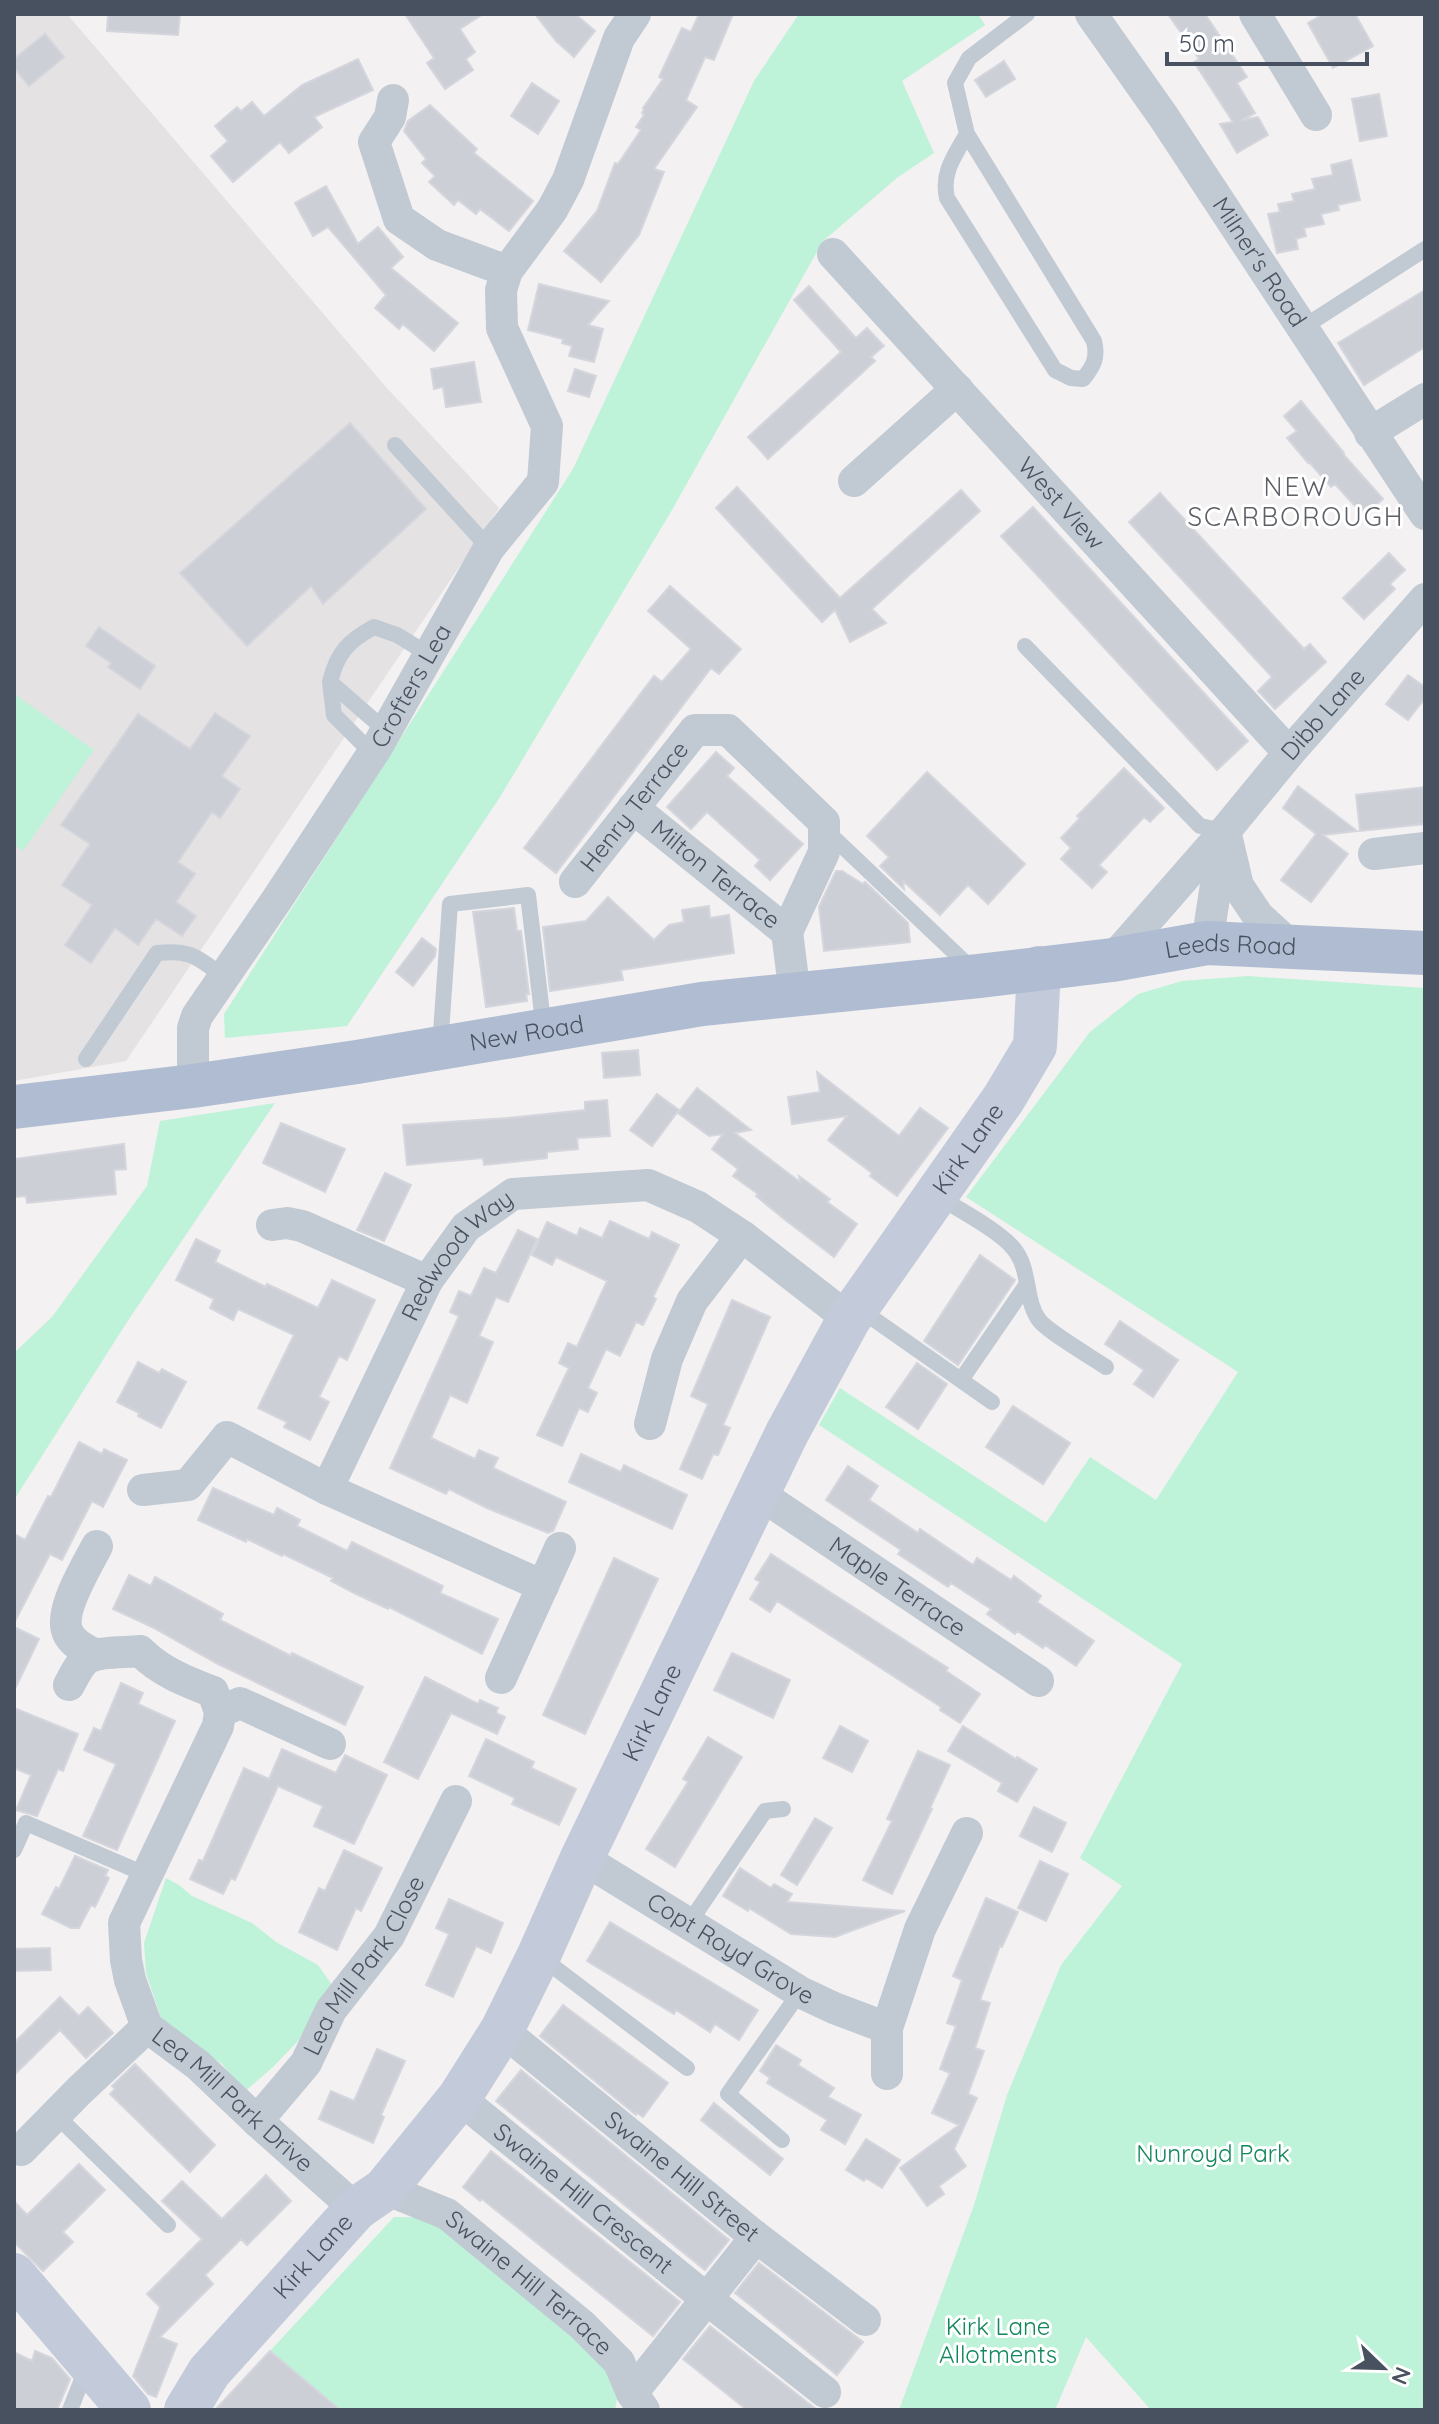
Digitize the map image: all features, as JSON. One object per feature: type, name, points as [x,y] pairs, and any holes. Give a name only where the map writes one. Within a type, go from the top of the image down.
[{"type":"main road","name":"Leeds Road","points":[[1039,968],[1112,960],[1207,943],[1425,953]]},
{"type":"main road","name":"New Road","points":[[14,1107],[210,1084],[702,1004],[1039,968]]},
{"type":"street","name":"Crofters Lea","points":[[210,1084],[193,1028],[197,1016],[379,742],[489,548],[543,482],[547,426],[502,328],[501,290],[507,271],[552,210],[568,180],[619,38],[635,14]]},
{"type":"street","name":"Milner's Road","points":[[1091,14],[1163,116],[1211,206],[1302,328],[1425,514]]},
{"type":"street","points":[[1255,14],[1316,115]]},
{"type":"street","points":[[393,100],[390,117],[364,145],[399,219],[437,245],[507,271]]},
{"type":"street","name":"West View","points":[[833,254],[1289,753]]},
{"type":"street","points":[[854,481],[957,389]]},
{"type":"street","points":[[1370,433],[1425,399]]},
{"type":"street","name":"Dibb Lane","points":[[1112,960],[1289,753],[1413,631],[1425,599]]},
{"type":"street","name":"Henry Terrace","points":[[575,882],[695,730],[728,730],[824,822],[824,852],[787,932]]},
{"type":"street","name":"Milton Terrace","points":[[633,808],[787,932],[795,995]]},
{"type":"street","points":[[1207,943],[1225,831]]},
{"type":"street","points":[[1225,831],[1238,886],[1258,916],[1292,947]]},
{"type":"street","points":[[1374,854],[1425,848]]},
{"type":"street","name":"Kirk Lane","points":[[186,2410],[209,2372],[371,2199],[459,2098],[502,2030],[787,1433],[853,1313],[1004,1098],[1035,1046],[1039,968]]},
{"type":"street","name":"Redwood Way","points":[[327,1489],[427,1281],[466,1227],[513,1194],[648,1185],[698,1207],[853,1313]]},
{"type":"street","points":[[272,1225],[287,1223],[302,1226],[427,1281]]},
{"type":"street","points":[[650,1424],[667,1359],[692,1301],[742,1236]]},
{"type":"street","points":[[143,1490],[188,1485],[227,1437],[327,1489],[543,1586]]},
{"type":"street","name":"Maple Terrace","points":[[758,1493],[1038,1681]]},
{"type":"street","points":[[94,1654],[69,1636],[65,1621],[69,1603],[97,1546]]},
{"type":"street","points":[[501,1678],[560,1548]]},
{"type":"street","points":[[69,1685],[84,1660],[94,1654],[140,1651],[153,1664],[173,1676],[213,1692],[220,1712],[240,1703],[330,1744]]},
{"type":"street","name":"Lea Mill Park Drive","points":[[220,1712],[218,1726],[124,1923],[130,1980],[147,2027],[198,2065],[257,2121],[371,2199]]},
{"type":"street","name":"Lea Mill Park Close","points":[[257,2121],[306,2063],[331,2010],[389,1936],[456,1801]]},
{"type":"street","points":[[887,2074],[887,2028],[920,1929],[967,1833]]},
{"type":"street","name":"Copt Royd Grove","points":[[582,1858],[800,1992],[887,2028]]},
{"type":"street","points":[[21,2150],[147,2027]]},
{"type":"street","name":"Swaine Hill Street","points":[[502,2030],[756,2237],[865,2320]]},
{"type":"street","name":"Swaine Hill Crescent","points":[[459,2098],[825,2392]]},
{"type":"street","name":"Swaine Hill Terrace","points":[[371,2199],[447,2214],[582,2325],[619,2362],[638,2402]]},
{"type":"street","points":[[638,2402],[756,2237]]},
{"type":"street","points":[[14,2275],[129,2410]]},
{"type":"lane","points":[[967,134],[946,173],[944,186],[947,198],[1055,370],[1071,378],[1083,379],[1092,368],[1097,353],[1094,341],[967,134],[955,83],[969,58],[1027,14]]},
{"type":"lane","points":[[1302,328],[1425,249]]},
{"type":"lane","points":[[395,445],[489,548]]},
{"type":"lane","points":[[379,742],[334,715],[330,682],[335,664],[352,639],[374,627],[397,635],[428,654]]},
{"type":"lane","points":[[1025,646],[1200,826],[1225,831]]},
{"type":"lane","points":[[330,682],[379,742]]},
{"type":"lane","points":[[836,840],[979,976]]},
{"type":"lane","points":[[440,1049],[450,904],[528,895],[544,1030]]},
{"type":"lane","points":[[86,1059],[157,953],[179,951],[198,958],[224,977]]},
{"type":"lane","points":[[936,1195],[1004,1239],[1014,1249],[1025,1266],[1031,1302],[1040,1322],[1106,1367]]},
{"type":"lane","points":[[961,1380],[1027,1284]]},
{"type":"lane","points":[[853,1313],[992,1402]]},
{"type":"lane","points":[[689,1923],[765,1811],[783,1809]]},
{"type":"lane","points":[[14,1850],[26,1823],[147,1875]]},
{"type":"lane","points":[[539,1955],[687,2068]]},
{"type":"lane","points":[[782,2140],[728,2094],[800,1992]]},
{"type":"lane","points":[[55,2114],[168,2225]]},
{"type":"lane","points":[[70,2410],[89,2363]]},
{"type":"shaded area","points":[[14,14],[67,14],[386,387],[499,508],[126,1061],[14,1081]]},
{"type":"green space","points":[[799,14],[978,14],[985,25],[902,81],[934,153],[898,177],[823,241],[672,510],[500,797],[347,1026],[225,1038],[224,1014],[573,469],[754,81]]},
{"type":"green space","points":[[14,694],[94,750],[23,851],[14,845]]},
{"type":"green space","name":"Nunroyd Park","points":[[1248,976],[1425,988],[1425,2410],[1151,2410],[1086,2337],[1055,2410],[899,2410],[974,2205],[1007,2095],[1061,1965],[1122,1886],[1080,1858],[1182,1664],[819,1425],[840,1388],[1046,1523],[1090,1457],[1156,1500],[1238,1372],[966,1197],[1090,1032],[1138,994],[1182,981]]},
{"type":"green space","points":[[275,1103],[127,1322],[14,1500],[14,1353],[52,1317],[147,1186],[160,1121]]},
{"type":"green space","points":[[166,1878],[192,1896],[252,1923],[276,1942],[318,1965],[332,1985],[298,2041],[244,2092],[222,2064],[172,2031],[161,2018],[146,1973],[144,1943]]},
{"type":"green space","points":[[394,2217],[439,2218],[608,2369],[617,2399],[615,2410],[340,2410],[270,2351]]},
{"type":"building","points":[[108,14],[180,14],[178,35],[107,31]]},
{"type":"building","points":[[405,14],[483,14],[460,29],[475,52],[466,59],[473,70],[445,89],[427,63],[434,58]]},
{"type":"building","points":[[535,14],[575,14],[595,31],[574,57],[556,41]]},
{"type":"building","points":[[699,14],[733,14],[714,60],[705,57],[686,100],[697,107],[654,169],[664,172],[639,235],[601,282],[564,251],[597,211],[615,163],[618,164],[641,130],[636,127],[644,115],[643,108],[663,79],[659,77],[682,28],[691,32]]},
{"type":"building","points":[[1168,14],[1205,14],[1247,77],[1237,83],[1255,113],[1242,120],[1258,117],[1268,135],[1237,153],[1220,124],[1233,122],[1194,62],[1199,59]]},
{"type":"building","points":[[1323,14],[1355,14],[1373,46],[1333,68],[1308,23]]},
{"type":"building","points":[[45,34],[64,57],[29,86],[14,68],[14,59]]},
{"type":"building","points":[[358,59],[373,90],[314,117],[322,127],[289,153],[280,142],[233,182],[211,156],[228,141],[215,126],[237,107],[241,111],[252,102],[264,116],[302,85]]},
{"type":"building","points":[[1004,61],[1015,79],[986,97],[975,80]]},
{"type":"building","points":[[532,83],[559,101],[538,134],[511,116]]},
{"type":"building","points":[[1379,94],[1387,136],[1360,141],[1352,99]]},
{"type":"building","points":[[430,105],[477,149],[474,153],[533,201],[509,231],[480,209],[476,214],[458,200],[454,205],[429,182],[435,176],[422,163],[426,159],[404,131],[408,121]]},
{"type":"building","points":[[1351,160],[1360,200],[1338,205],[1339,210],[1321,214],[1324,224],[1304,228],[1306,236],[1296,239],[1298,249],[1277,253],[1268,214],[1280,212],[1278,204],[1294,201],[1292,194],[1315,189],[1312,179],[1333,175],[1331,165]]},
{"type":"building","points":[[326,186],[358,244],[378,227],[403,257],[391,268],[458,323],[434,351],[403,324],[399,329],[375,308],[386,295],[328,227],[313,236],[295,203]]},
{"type":"building","points":[[539,284],[609,301],[588,325],[603,329],[594,362],[569,356],[572,346],[562,343],[563,339],[528,330]]},
{"type":"building","points":[[809,286],[856,338],[867,328],[884,346],[871,357],[875,361],[768,459],[748,437],[841,352],[794,300]]},
{"type":"building","points":[[1425,290],[1425,347],[1364,385],[1338,343]]},
{"type":"building","points":[[474,362],[481,402],[446,407],[443,387],[434,389],[431,369]]},
{"type":"building","points":[[575,369],[596,376],[589,397],[568,391]]},
{"type":"building","points":[[1301,401],[1383,499],[1364,516],[1335,484],[1331,487],[1287,438],[1297,431],[1284,416]]},
{"type":"building","points":[[350,423],[426,509],[323,604],[311,586],[247,646],[180,573]]},
{"type":"building","points":[[737,487],[840,598],[961,490],[980,511],[872,609],[886,623],[850,642],[835,610],[822,622],[716,508]]},
{"type":"building","points":[[1160,493],[1304,649],[1310,644],[1326,662],[1275,709],[1258,691],[1272,677],[1129,522]]},
{"type":"building","points":[[1033,507],[1248,741],[1217,770],[1001,536]]},
{"type":"building","points":[[1389,553],[1405,570],[1390,584],[1395,589],[1364,619],[1343,598]]},
{"type":"building","points":[[670,586],[741,649],[719,674],[711,668],[556,873],[524,848],[654,676],[662,682],[691,649],[648,611]]},
{"type":"building","points":[[99,627],[155,666],[140,689],[108,667],[111,663],[86,646]]},
{"type":"building","points":[[1408,675],[1425,687],[1425,698],[1408,720],[1386,704]]},
{"type":"building","points":[[215,713],[250,736],[222,776],[240,789],[220,818],[212,812],[178,862],[195,874],[176,902],[196,916],[182,936],[156,919],[138,945],[115,928],[91,963],[65,945],[92,905],[62,885],[90,844],[61,825],[138,714],[190,749]]},
{"type":"building","points":[[716,752],[734,768],[727,776],[803,844],[770,880],[755,866],[760,860],[707,812],[691,829],[667,807]]},
{"type":"building","points":[[1124,768],[1164,808],[1150,822],[1144,817],[1099,865],[1107,872],[1092,888],[1061,859],[1071,848],[1061,838],[1080,818],[1077,816]]},
{"type":"building","points":[[927,772],[1025,864],[988,904],[968,885],[940,915],[903,881],[904,889],[880,866],[889,857],[867,836]]},
{"type":"building","points":[[1298,786],[1357,831],[1323,835],[1348,854],[1311,902],[1281,880],[1316,834],[1283,808]]},
{"type":"building","points":[[1425,787],[1425,824],[1360,831],[1356,795]]},
{"type":"building","points":[[836,871],[842,871],[863,884],[865,882],[908,923],[910,942],[824,951],[819,907]]},
{"type":"building","points":[[608,897],[654,940],[669,925],[684,922],[682,910],[709,906],[710,918],[729,915],[734,953],[621,970],[623,980],[550,991],[543,927],[586,921]]},
{"type":"building","points":[[514,908],[517,931],[521,931],[529,994],[526,994],[527,1001],[486,1007],[473,912]]},
{"type":"building","points":[[422,938],[436,949],[435,956],[413,986],[396,972]]},
{"type":"building","points":[[638,1050],[640,1075],[604,1078],[602,1053]]},
{"type":"building","points":[[817,1072],[899,1136],[920,1108],[948,1128],[897,1196],[828,1140],[847,1116],[792,1124],[788,1097],[820,1092]]},
{"type":"building","points":[[697,1088],[751,1130],[735,1133],[800,1182],[799,1176],[830,1199],[827,1202],[857,1224],[834,1257],[733,1176],[738,1169],[712,1149],[723,1134],[709,1136],[678,1113]]},
{"type":"building","points":[[657,1094],[679,1110],[652,1146],[630,1130]]},
{"type":"building","points":[[607,1100],[610,1136],[577,1138],[578,1149],[547,1152],[547,1158],[484,1165],[483,1158],[407,1165],[403,1125],[585,1110],[585,1102]]},
{"type":"building","points":[[281,1123],[345,1149],[325,1192],[263,1163]]},
{"type":"building","points":[[124,1144],[126,1169],[114,1170],[116,1194],[27,1203],[26,1196],[14,1197],[14,1159]]},
{"type":"building","points":[[385,1173],[411,1185],[384,1241],[357,1230]]},
{"type":"building","points":[[610,1221],[649,1239],[652,1232],[679,1245],[643,1325],[636,1322],[620,1356],[606,1349],[588,1388],[597,1393],[588,1412],[579,1408],[562,1446],[537,1435],[569,1368],[559,1363],[568,1343],[577,1347],[607,1281],[556,1257],[552,1265],[532,1255],[547,1222],[577,1236],[580,1228],[602,1238]]},
{"type":"building","points":[[518,1230],[537,1239],[508,1302],[496,1297],[479,1336],[493,1342],[467,1403],[450,1395],[431,1438],[475,1459],[479,1450],[498,1458],[493,1468],[566,1502],[553,1531],[548,1533],[449,1489],[446,1494],[390,1468],[459,1316],[450,1312],[459,1291],[471,1296],[484,1268],[496,1273]]},
{"type":"building","points":[[196,1239],[220,1251],[215,1262],[318,1308],[332,1280],[375,1300],[347,1360],[339,1356],[319,1397],[329,1402],[310,1440],[284,1427],[287,1422],[258,1408],[294,1335],[238,1309],[233,1320],[210,1308],[214,1299],[176,1280]]},
{"type":"building","points":[[980,1255],[1015,1280],[958,1365],[924,1341]]},
{"type":"building","points":[[732,1300],[770,1317],[723,1425],[730,1428],[718,1455],[713,1454],[702,1479],[680,1469],[708,1404],[691,1396]]},
{"type":"building","points":[[1120,1321],[1178,1360],[1153,1397],[1134,1384],[1144,1370],[1105,1344]]},
{"type":"building","points":[[138,1362],[159,1373],[162,1369],[186,1382],[161,1428],[117,1402]]},
{"type":"building","points":[[917,1363],[947,1384],[918,1429],[886,1407]]},
{"type":"building","points":[[1013,1406],[1070,1443],[1043,1484],[986,1447]]},
{"type":"building","points":[[79,1442],[102,1454],[104,1449],[127,1460],[103,1507],[92,1501],[62,1560],[50,1554],[14,1623],[14,1534],[25,1540]]},
{"type":"building","points":[[581,1454],[621,1472],[624,1465],[687,1495],[672,1529],[569,1482]]},
{"type":"building","points":[[848,1466],[878,1486],[869,1500],[918,1533],[920,1529],[973,1565],[977,1558],[1011,1580],[1014,1576],[1041,1596],[1037,1602],[1094,1641],[1076,1666],[1045,1645],[1043,1648],[1017,1631],[1015,1634],[987,1614],[991,1609],[951,1583],[948,1587],[898,1554],[901,1550],[826,1500]]},
{"type":"building","points":[[213,1488],[274,1515],[277,1508],[300,1520],[297,1526],[347,1551],[352,1542],[443,1586],[440,1593],[498,1619],[482,1654],[389,1607],[354,1593],[331,1581],[333,1578],[283,1554],[247,1539],[246,1542],[198,1520]]},
{"type":"building","points":[[771,1554],[948,1668],[946,1671],[980,1694],[960,1723],[940,1710],[941,1707],[777,1601],[770,1612],[750,1599],[760,1582],[755,1579]]},
{"type":"building","points":[[614,1558],[658,1579],[585,1734],[543,1715]]},
{"type":"building","points":[[129,1575],[151,1586],[155,1577],[223,1614],[220,1620],[291,1656],[292,1653],[363,1687],[345,1725],[113,1609]]},
{"type":"building","points":[[14,1627],[39,1639],[14,1691]]},
{"type":"building","points":[[732,1653],[790,1680],[773,1718],[714,1690]]},
{"type":"building","points":[[425,1677],[478,1704],[480,1700],[498,1708],[496,1713],[505,1717],[497,1734],[451,1713],[418,1779],[384,1762]]},
{"type":"building","points":[[121,1683],[143,1693],[138,1704],[175,1721],[117,1850],[83,1836],[116,1764],[84,1750],[94,1728],[101,1731]]},
{"type":"building","points":[[14,1708],[78,1734],[63,1771],[58,1769],[37,1816],[16,1810],[31,1775],[14,1768]]},
{"type":"building","points":[[840,1726],[868,1741],[852,1772],[823,1758]]},
{"type":"building","points":[[963,1726],[1037,1769],[1017,1802],[998,1791],[1002,1783],[948,1751]]},
{"type":"building","points":[[708,1737],[742,1757],[675,1867],[646,1849],[688,1782],[683,1779]]},
{"type":"building","points":[[486,1739],[534,1762],[531,1768],[576,1789],[559,1825],[512,1804],[515,1798],[469,1776]]},
{"type":"building","points":[[282,1749],[336,1773],[345,1755],[387,1775],[354,1844],[314,1826],[323,1806],[278,1786],[235,1880],[231,1878],[223,1894],[190,1879],[199,1860],[203,1861],[244,1768],[269,1779]]},
{"type":"building","points":[[918,1751],[950,1765],[892,1894],[863,1880],[892,1821],[887,1819]]},
{"type":"building","points":[[1034,1807],[1066,1823],[1052,1852],[1020,1836]]},
{"type":"building","points":[[815,1818],[832,1828],[797,1885],[781,1875]]},
{"type":"building","points":[[344,1850],[382,1868],[361,1911],[356,1908],[337,1950],[299,1932],[319,1888],[325,1891]]},
{"type":"building","points":[[75,1856],[108,1870],[105,1876],[109,1878],[95,1907],[91,1905],[79,1928],[71,1928],[42,1914],[56,1887],[59,1889]]},
{"type":"building","points":[[1040,1861],[1068,1874],[1046,1921],[1018,1908]]},
{"type":"building","points":[[740,1868],[771,1888],[774,1884],[792,1894],[787,1902],[905,1911],[835,1937],[791,1934],[723,1896]]},
{"type":"building","points":[[986,1898],[1018,1912],[1000,1946],[980,2000],[990,2003],[975,2048],[984,2051],[968,2094],[977,2098],[954,2149],[966,2166],[939,2186],[944,2194],[927,2206],[900,2168],[959,2125],[932,2113],[950,2073],[940,2069],[956,2026],[947,2023],[962,1980],[953,1976]]},
{"type":"building","points":[[449,1899],[503,1923],[491,1953],[476,1946],[453,1997],[426,1985],[449,1934],[436,1928]]},
{"type":"building","points":[[610,1922],[758,2010],[739,2040],[715,2024],[710,2032],[676,2010],[674,2014],[587,1961]]},
{"type":"building","points":[[50,1948],[51,1970],[14,1971],[14,1949]]},
{"type":"building","points":[[60,1997],[79,2016],[88,2007],[113,2033],[86,2058],[60,2030],[14,2075],[14,2043]]},
{"type":"building","points":[[563,2005],[668,2083],[643,2117],[636,2115],[540,2036]]},
{"type":"building","points":[[776,2045],[801,2060],[798,2065],[834,2088],[828,2097],[861,2115],[845,2144],[821,2130],[827,2120],[767,2083],[770,2078],[760,2071]]},
{"type":"building","points":[[377,2049],[405,2061],[381,2115],[384,2117],[373,2143],[319,2119],[331,2091],[354,2101]]},
{"type":"building","points":[[135,2064],[215,2145],[190,2172],[110,2094],[115,2089],[112,2086]]},
{"type":"building","points":[[521,2070],[729,2240],[705,2270],[496,2101]]},
{"type":"building","points":[[714,2103],[783,2159],[770,2175],[701,2120]]},
{"type":"building","points":[[866,2139],[900,2160],[882,2188],[846,2170]]},
{"type":"building","points":[[491,2151],[680,2302],[653,2336],[463,2187]]},
{"type":"building","points":[[79,2164],[105,2190],[63,2232],[73,2242],[43,2271],[14,2242],[14,2201],[27,2215]]},
{"type":"building","points":[[266,2175],[291,2201],[247,2245],[241,2239],[205,2275],[213,2284],[160,2337],[177,2344],[156,2397],[148,2394],[133,2376],[160,2307],[147,2294],[202,2239],[162,2201],[182,2181],[222,2219]]},
{"type":"building","points":[[759,2263],[863,2342],[837,2375],[735,2293]]},
{"type":"building","points":[[710,2326],[817,2410],[747,2410],[683,2359]]},
{"type":"building","points":[[35,2351],[52,2358],[70,2379],[57,2410],[14,2410],[14,2352],[32,2361]]},
{"type":"building","points":[[270,2351],[340,2410],[215,2410]]},
{"type":"district","name":"NEW SCARBOROUGH","points":[[1296,502]]},
{"type":"park label","name":"Kirk Lane Allotments","points":[[998,2341]]}]
